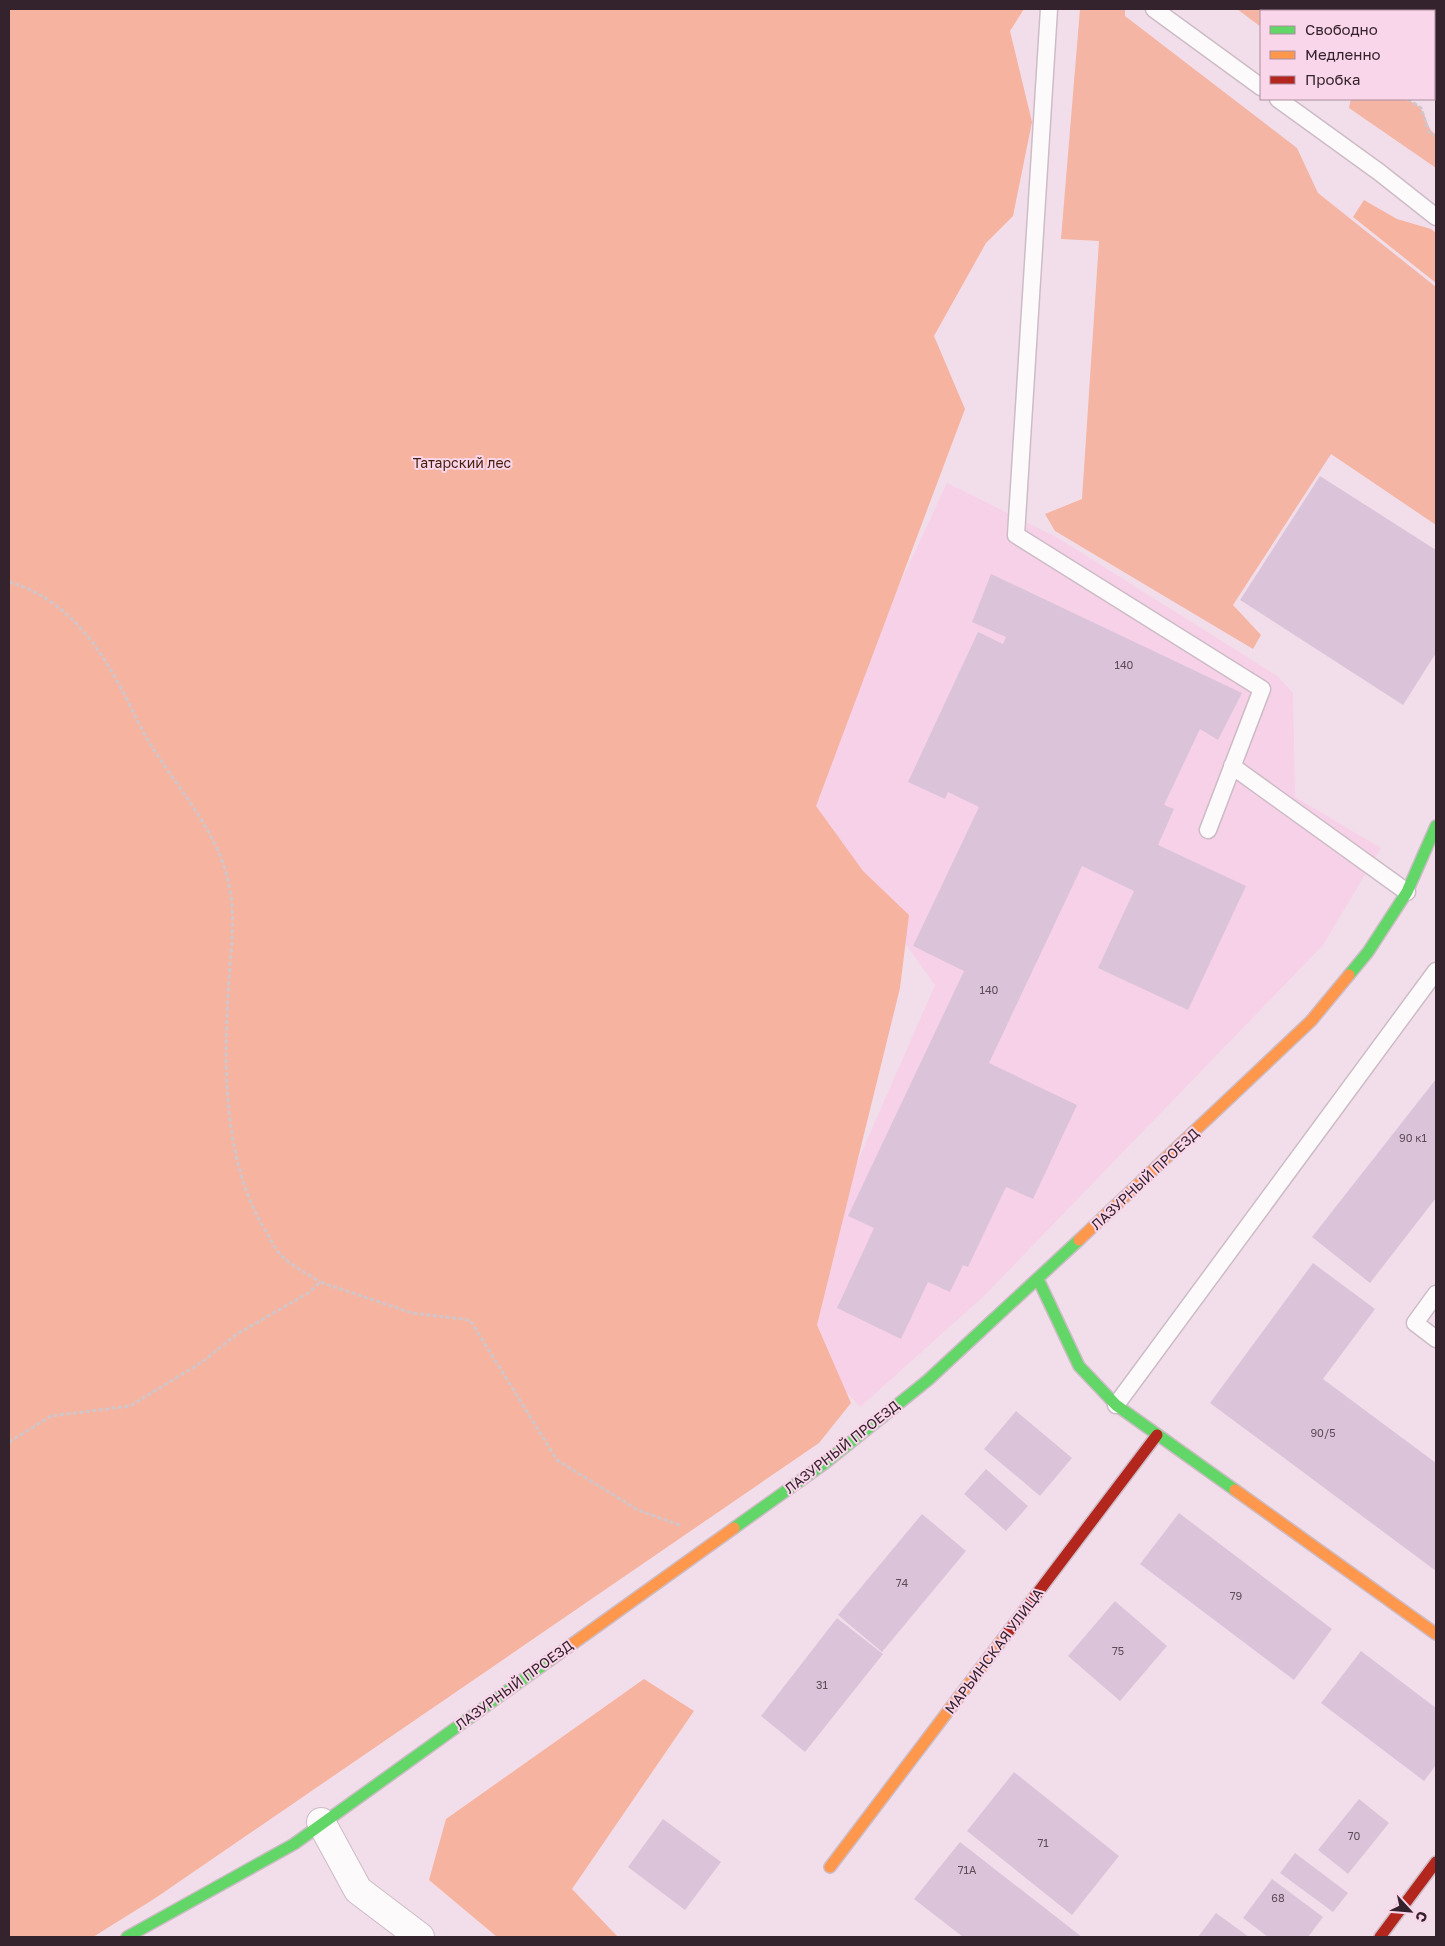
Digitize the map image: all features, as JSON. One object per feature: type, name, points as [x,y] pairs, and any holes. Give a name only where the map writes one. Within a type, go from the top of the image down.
[{"type":"street","name":"ЛАЗУРНЫЙ ПРОЕЗД","points":[[127,1937],[294,1844],[321,1822],[825,1463],[928,1380],[1238,1093],[1311,1021],[1368,952],[1407,892],[1436,826]]},
{"type":"street","points":[[1038,1279],[1079,1366],[1116,1405],[1436,1634]]},
{"type":"street","name":"МАРЬИНСКАЯ УЛИЦА","points":[[830,1867],[1157,1435]]},
{"type":"street","points":[[321,1822],[358,1890],[420,1937]]},
{"type":"street","points":[[1380,1937],[1436,1862]]},
{"type":"lane","points":[[1049,9],[1016,535],[1262,689],[1208,830]]},
{"type":"lane","points":[[1154,9],[1260,86]]},
{"type":"lane","points":[[1279,100],[1379,172],[1436,217]]},
{"type":"lane","points":[[1232,766],[1407,892]]},
{"type":"lane","points":[[1116,1405],[1436,971]]},
{"type":"lane","points":[[1436,1294],[1415,1323],[1436,1339]]},
{"type":"path","points":[[1409,100],[1421,108],[1429,132],[1436,136]]},
{"type":"path","points":[[9,582],[40,595],[80,626],[95,644],[125,691],[146,738],[209,832],[222,859],[233,908],[226,1034],[227,1084],[236,1163],[253,1210],[280,1254],[320,1282],[412,1313],[470,1320],[557,1460],[638,1510],[718,1539]]},
{"type":"path","points":[[9,1442],[51,1416],[130,1406],[202,1362],[237,1334],[310,1292],[320,1282]]},
{"type":"shaded area","points":[[1080,9],[1125,9],[1125,16],[1297,148],[1318,193],[1436,287],[1436,525],[1331,454],[1233,605],[1261,635],[1253,649],[1055,531],[1045,514],[1082,499],[1099,241],[1061,239]]},
{"type":"shaded area","points":[[1237,9],[1274,10],[1260,10],[1260,26]]},
{"type":"shaded area","points":[[1351,100],[1404,100],[1416,104],[1421,109],[1430,129],[1436,135],[1436,168],[1349,108]]},
{"type":"shaded area","points":[[947,483],[1058,538],[1277,676],[1293,693],[1295,797],[1381,848],[1323,945],[984,1296],[860,1407],[786,1325],[935,985],[800,797]]},
{"type":"green space","name":"Татарский лес","points":[[9,9],[1024,9],[1010,31],[1032,122],[1013,216],[986,243],[934,336],[965,409],[816,806],[863,871],[909,915],[900,988],[817,1325],[851,1403],[819,1443],[154,1899],[93,1937],[9,1937]]},
{"type":"green space","points":[[1364,200],[1397,219],[1431,229],[1436,233],[1436,283],[1353,217]]},
{"type":"green space","points":[[644,1679],[694,1711],[572,1889],[618,1937],[497,1937],[429,1880],[446,1819]]},
{"type":"building","points":[[1320,476],[1436,550],[1436,653],[1403,705],[1240,600]]},
{"type":"building","points":[[991,574],[1242,693],[1218,740],[1200,729],[1164,805],[1174,809],[1158,845],[1246,886],[1188,1010],[1098,968],[1134,891],[1082,866],[989,1063],[1077,1105],[1033,1199],[1006,1187],[968,1267],[963,1265],[950,1292],[928,1282],[901,1339],[837,1308],[874,1228],[848,1216],[964,971],[913,946],[979,807],[948,792],[945,799],[908,782],[978,632],[1003,644],[1006,637],[972,622]]},
{"type":"building","points":[[1436,1079],[1436,1198],[1370,1283],[1312,1237]]},
{"type":"building","points":[[1313,1263],[1375,1309],[1323,1379],[1436,1463],[1436,1571],[1210,1403]]},
{"type":"building","points":[[1016,1411],[1072,1458],[1040,1496],[984,1449]]},
{"type":"building","points":[[986,1469],[1028,1506],[1006,1531],[964,1494]]},
{"type":"building","points":[[1179,1513],[1332,1629],[1294,1680],[1140,1564]]},
{"type":"building","points":[[922,1514],[966,1551],[882,1652],[838,1615]]},
{"type":"building","points":[[1115,1601],[1167,1646],[1120,1701],[1068,1656]]},
{"type":"building","points":[[837,1618],[883,1654],[805,1752],[761,1716]]},
{"type":"building","points":[[1361,1651],[1436,1708],[1436,1765],[1424,1781],[1321,1703]]},
{"type":"building","points":[[1014,1772],[1119,1856],[1072,1915],[967,1831]]},
{"type":"building","points":[[1359,1799],[1389,1823],[1348,1874],[1318,1850]]},
{"type":"building","points":[[663,1819],[721,1862],[685,1910],[628,1867]]},
{"type":"building","points":[[960,1842],[1082,1937],[963,1937],[914,1899]]},
{"type":"building","points":[[1295,1853],[1348,1893],[1333,1912],[1280,1873]]},
{"type":"building","points":[[1272,1879],[1323,1917],[1308,1937],[1268,1937],[1243,1918]]},
{"type":"building","points":[[1216,1913],[1249,1937],[1198,1937]]},
{"type":"traffic: fast","points":[[1349,975],[1368,952],[1407,892],[1436,826]]},
{"type":"traffic: fast","points":[[734,1528],[825,1463],[928,1380],[1079,1240]]},
{"type":"traffic: fast","points":[[1038,1279],[1079,1366],[1116,1405],[1235,1490]]},
{"type":"traffic: fast","points":[[127,1937],[294,1844],[550,1660]]},
{"type":"traffic: slow","points":[[1079,1240],[1311,1021],[1349,975]]},
{"type":"traffic: slow","points":[[1235,1490],[1436,1634]]},
{"type":"traffic: slow","points":[[550,1660],[734,1528]]},
{"type":"traffic: slow","points":[[830,1867],[1005,1636]]},
{"type":"traffic: jam","points":[[1005,1636],[1157,1435]]},
{"type":"traffic: jam","points":[[1380,1937],[1436,1862]]}]
